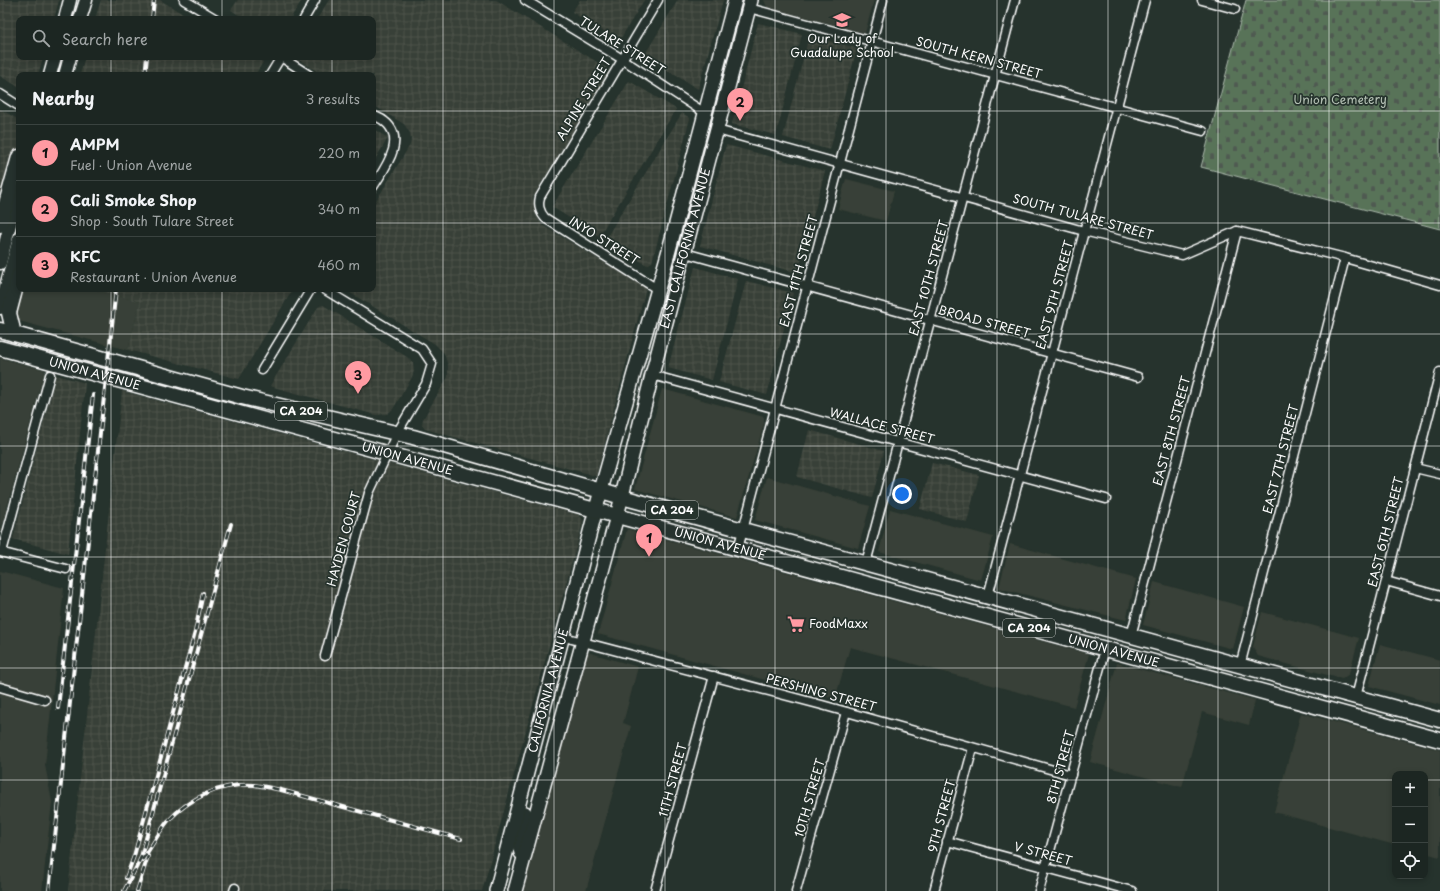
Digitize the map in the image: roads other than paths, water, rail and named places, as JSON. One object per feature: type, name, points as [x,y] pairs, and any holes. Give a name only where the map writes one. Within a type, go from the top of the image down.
[{"type":"highway","points":[[0,225],[2,209],[16,166]]},
{"type":"highway","points":[[14,334],[3,307],[16,281]]},
{"type":"highway","name":"UNION AVENUE","points":[[0,330],[242,397],[397,433],[1440,720]]},
{"type":"highway","name":"UNION AVENUE","points":[[3,353],[387,453],[1440,740]]},
{"type":"highway","points":[[1105,648],[1118,643],[1173,657],[1182,656],[1190,652]]},
{"type":"main road","points":[[66,16],[70,0]]},
{"type":"main road","points":[[81,16],[86,0]]},
{"type":"main road","name":"EAST CALIFORNIA AVENUE","points":[[601,490],[684,192],[735,0]]},
{"type":"main road","name":"EAST CALIFORNIA AVENUE","points":[[622,496],[652,375],[717,130],[748,3]]},
{"type":"main road","points":[[51,72],[54,60]]},
{"type":"main road","points":[[54,72],[55,60]]},
{"type":"main road","points":[[66,72],[69,60]]},
{"type":"main road","points":[[705,113],[710,122],[705,176]]},
{"type":"main road","points":[[684,192],[679,246],[680,250],[685,253]]},
{"type":"main road","points":[[0,263],[16,202]]},
{"type":"main road","points":[[3,307],[16,252]]},
{"type":"main road","points":[[657,289],[664,293],[664,301],[655,333],[660,346]]},
{"type":"main road","name":"CALIFORNIA AVENUE","points":[[496,891],[564,637],[601,490]]},
{"type":"main road","name":"CALIFORNIA AVENUE","points":[[515,891],[622,496]]},
{"type":"main road","points":[[520,802],[526,804],[527,807],[519,845],[523,860]]},
{"type":"street","points":[[184,0],[211,16]]},
{"type":"street","points":[[306,16],[315,0]]},
{"type":"street","name":"TULARE STREET","points":[[525,0],[622,59],[705,113]]},
{"type":"street","name":"ALPINE STREET","points":[[540,212],[540,196],[658,0]]},
{"type":"street","name":"EAST 11TH STREET","points":[[738,549],[882,0]]},
{"type":"street","name":"EAST 10TH STREET","points":[[866,563],[1015,0]]},
{"type":"street","name":"EAST 9TH STREET","points":[[988,596],[1146,0]]},
{"type":"street","points":[[1202,0],[1235,9]]},
{"type":"street","name":"SOUTH KERN STREET","points":[[748,3],[872,42],[1202,131]]},
{"type":"street","points":[[272,72],[279,60]]},
{"type":"street","points":[[286,60],[305,72]]},
{"type":"street","points":[[0,94],[16,104]]},
{"type":"street","points":[[376,117],[384,121],[390,127],[394,141],[390,160],[376,182]]},
{"type":"street","name":"SOUTH TULARE STREET","points":[[717,130],[1084,231],[1182,255],[1237,231]]},
{"type":"street","name":"INYO STREET","points":[[540,212],[552,223],[657,289]]},
{"type":"street","points":[[1237,231],[1345,258],[1440,285]]},
{"type":"street","name":"EAST 8TH STREET","points":[[1131,636],[1237,231]]},
{"type":"street","name":"BROAD STREET","points":[[685,253],[1138,376]]},
{"type":"street","name":"EAST 7TH STREET","points":[[1240,666],[1345,258]]},
{"type":"street","points":[[262,370],[309,292]]},
{"type":"street","name":"HAYDEN COURT","points":[[325,656],[369,493],[397,433],[426,384],[432,364],[422,349],[329,292]]},
{"type":"street","name":"EAST 6TH STREET","points":[[1356,698],[1440,372]]},
{"type":"street","points":[[50,375],[1,552],[66,569]]},
{"type":"street","name":"WALLACE STREET","points":[[652,375],[1106,499]]},
{"type":"street","points":[[1415,468],[1440,474]]},
{"type":"street","points":[[1386,581],[1440,596]]},
{"type":"street","name":"PERSHING STREET","points":[[564,637],[714,676],[1071,775]]},
{"type":"street","name":"8TH STREET","points":[[1039,891],[1105,648]]},
{"type":"street","name":"11TH STREET","points":[[655,891],[714,676]]},
{"type":"street","points":[[0,687],[45,700]]},
{"type":"street","name":"10TH STREET","points":[[796,891],[846,712]]},
{"type":"street","name":"9TH STREET","points":[[934,891],[973,748]]},
{"type":"street","name":"V STREET","points":[[947,841],[1132,891]]},
{"type":"railway","points":[[152,16],[154,0]]},
{"type":"railway","points":[[145,72],[147,60]]},
{"type":"railway","points":[[49,891],[116,292]]},
{"type":"railway","points":[[58,708],[93,395]]},
{"type":"railway","points":[[124,891],[141,857],[231,524]]},
{"type":"railway","points":[[126,878],[134,856],[195,632],[203,593]]},
{"type":"railway","points":[[142,860],[168,821],[186,805],[218,789],[242,785],[257,785],[281,790],[461,839]]},
{"type":"railway","points":[[137,891],[148,856]]},
{"type":"place","name":"Our Lady of Guadalupe School","points":[[842,20]]},
{"type":"place","name":"Cali Smoke Shop","points":[[740,121]]},
{"type":"place","name":"KFC","points":[[358,394]]},
{"type":"place","name":"AMPM","points":[[649,557]]},
{"type":"place","name":"FoodMaxx","points":[[796,624]]},
{"type":"park label","name":"Union Cemetery","points":[[1340,100]]}]
